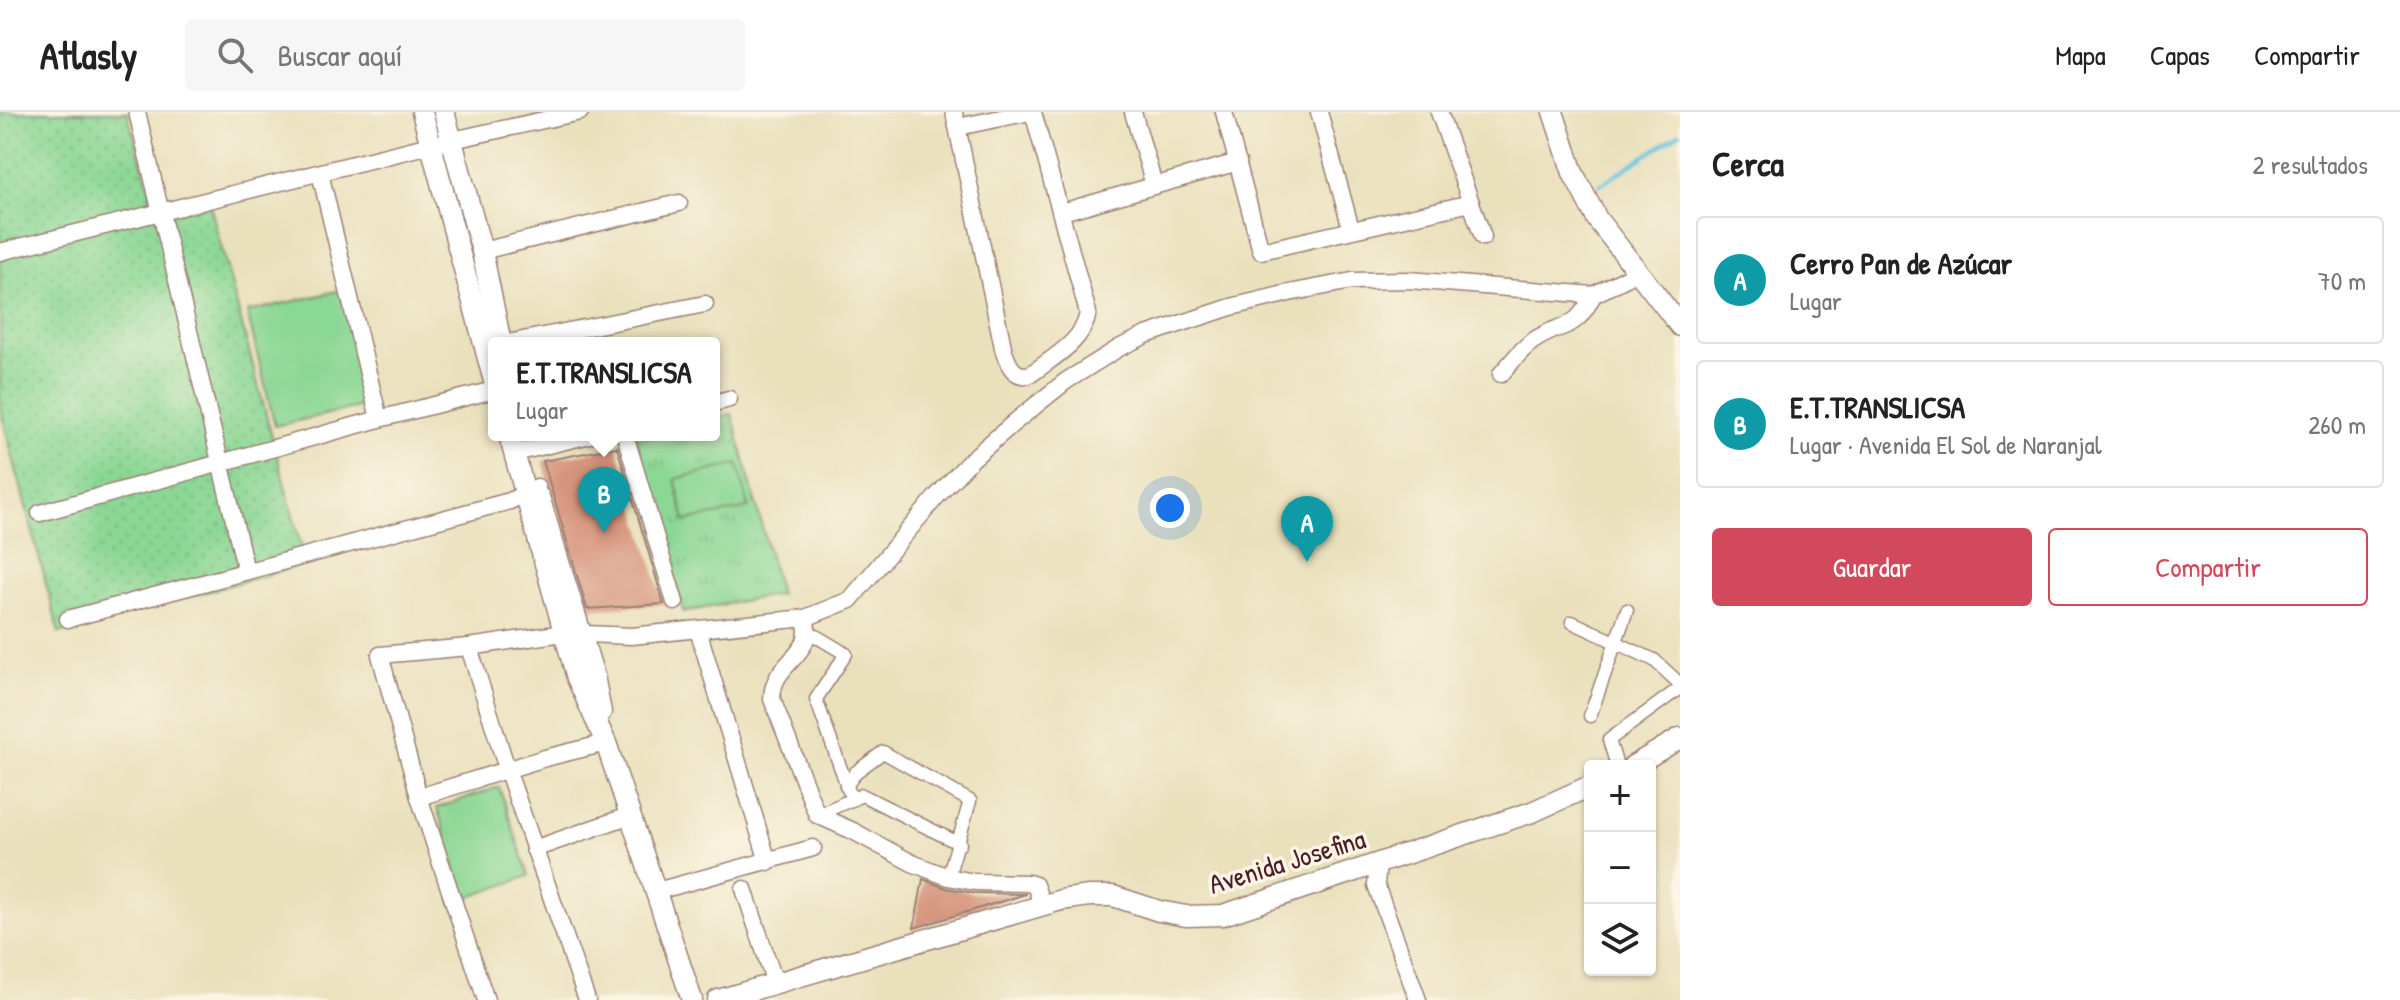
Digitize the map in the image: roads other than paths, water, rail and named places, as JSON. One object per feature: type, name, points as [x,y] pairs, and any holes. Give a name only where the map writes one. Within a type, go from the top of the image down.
[{"type":"street","points":[[137,112],[246,571]]},
{"type":"street","points":[[422,112],[488,359]]},
{"type":"street","points":[[444,112],[482,251],[500,337]]},
{"type":"street","points":[[0,252],[430,145],[580,112]]},
{"type":"street","points":[[1032,112],[1088,313],[1078,337],[1023,376],[1009,365],[1004,352],[956,119],[1032,112]]},
{"type":"street","points":[[1133,112],[1154,185]]},
{"type":"street","points":[[1224,112],[1261,251],[1471,203]]},
{"type":"street","points":[[1319,112],[1351,229]]},
{"type":"street","points":[[1439,112],[1483,237]]},
{"type":"street","points":[[1553,112],[1581,191],[1597,219],[1680,326]]},
{"type":"street","points":[[1062,212],[1238,162]]},
{"type":"street","points":[[320,173],[379,419]]},
{"type":"street","points":[[482,251],[679,203]]},
{"type":"street","points":[[486,1000],[419,797],[380,655],[572,633],[632,636],[807,625],[850,600],[937,496],[972,459],[1016,421],[1066,381],[1146,335],[1231,307],[1352,281],[1409,280],[1593,295],[1638,272]]},
{"type":"street","points":[[1501,374],[1531,342],[1583,316],[1593,295]]},
{"type":"street","points":[[538,337],[705,304]]},
{"type":"street","points":[[40,513],[488,392]]},
{"type":"street","points":[[627,441],[675,602]]},
{"type":"street","points":[[518,443],[572,633],[577,678],[606,743],[692,1000]]},
{"type":"street","points":[[68,619],[510,501],[531,490]]},
{"type":"street","points":[[1590,716],[1627,610]]},
{"type":"street","points":[[1572,622],[1654,660],[1680,686],[1609,740],[1615,760]]},
{"type":"street","points":[[807,625],[846,654],[816,699],[852,800]]},
{"type":"street","points":[[807,625],[807,642],[776,678],[772,699],[817,815],[912,863],[948,877],[975,882],[1028,883],[1038,890],[1042,904]]},
{"type":"street","points":[[698,630],[768,862]]},
{"type":"street","points":[[469,647],[507,769],[587,1000]]},
{"type":"street","points":[[1643,760],[1680,738]]},
{"type":"street","points":[[419,797],[507,769],[606,743]]},
{"type":"street","points":[[846,786],[856,772],[883,752],[970,801],[948,877]]},
{"type":"street","name":"Avenida Josefina","points":[[718,1000],[936,938],[1042,904],[1089,896],[1113,896],[1186,916],[1223,915],[1532,812],[1584,789]]},
{"type":"street","points":[[817,815],[862,795],[960,844]]},
{"type":"street","points":[[534,849],[631,815]]},
{"type":"street","points":[[657,891],[813,848]]},
{"type":"street","points":[[1378,863],[1376,885],[1418,1000]]},
{"type":"street","points":[[744,889],[775,983]]},
{"type":"waterway","points":[[1600,185],[1680,133]]},
{"type":"place","name":"E.T.TRANSLICSA","points":[[604,533]]},
{"type":"place","name":"Cerro Pan de Azúcar","points":[[1307,562]]}]
